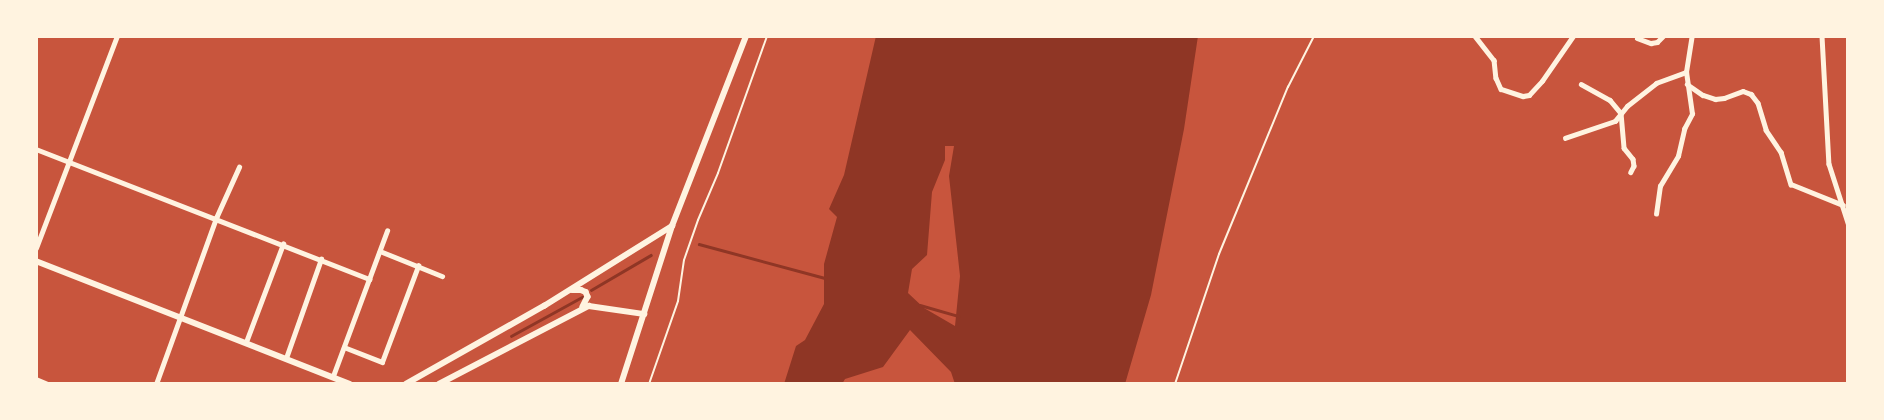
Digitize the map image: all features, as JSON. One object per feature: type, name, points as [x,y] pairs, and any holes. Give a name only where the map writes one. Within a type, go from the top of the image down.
[{"type":"street","points":[[36,248],[117,36]]},
{"type":"street","points":[[620,384],[672,226],[746,36]]},
{"type":"street","points":[[1475,36],[1494,60],[1496,78],[1501,89],[1523,96],[1528,95],[1542,81],[1573,36]]},
{"type":"street","points":[[1637,38],[1651,43],[1657,42],[1662,36]]},
{"type":"street","points":[[1656,214],[1660,186],[1678,156],[1684,129],[1692,114],[1686,72],[1692,36]]},
{"type":"street","points":[[1822,36],[1829,164],[1848,223]]},
{"type":"street","points":[[1565,138],[1611,123],[1637,97],[1656,83],[1686,72]]},
{"type":"street","points":[[1581,84],[1610,100],[1621,113],[1624,148],[1633,159],[1634,166],[1631,172]]},
{"type":"street","points":[[1687,84],[1703,95],[1715,99],[1730,97],[1741,92],[1751,94],[1758,103],[1766,130],[1781,152],[1791,184],[1843,205]]},
{"type":"street","points":[[36,149],[370,279]]},
{"type":"street","points":[[156,384],[216,218],[239,168]]},
{"type":"street","points":[[406,384],[570,290],[672,226]]},
{"type":"street","points":[[333,376],[387,231]]},
{"type":"street","points":[[246,342],[283,244]]},
{"type":"street","points":[[380,251],[442,276]]},
{"type":"street","points":[[286,358],[321,259]]},
{"type":"street","points":[[36,261],[350,384]]},
{"type":"street","points":[[344,348],[382,362],[418,266]]},
{"type":"street","points":[[570,290],[581,290],[588,296],[586,303],[579,310]]},
{"type":"street","points":[[439,384],[579,310],[594,305],[644,314]]},
{"type":"street","points":[[36,379],[48,384]]},
{"type":"path","points":[[649,384],[678,301],[684,260],[698,220],[718,173],[767,36]]},
{"type":"path","points":[[1175,384],[1223,245],[1288,87],[1314,36]]},
{"type":"shaded area","points":[[876,36],[1198,36],[1184,129],[1151,295],[1125,384],[955,384],[951,372],[910,330],[883,367],[845,379],[842,384],[784,384],[796,346],[805,340],[824,304],[824,264],[837,217],[829,209],[844,175]],"holes":[[[945,146],[954,146],[949,176],[960,276],[955,326],[924,308],[908,293],[912,269],[927,255],[932,192],[945,160]]]},
{"type":"waterway","points":[[699,244],[825,278]]},
{"type":"waterway","points":[[591,290],[651,255]]},
{"type":"waterway","points":[[511,336],[582,297]]},
{"type":"waterway","points":[[920,305],[958,316]]}]
